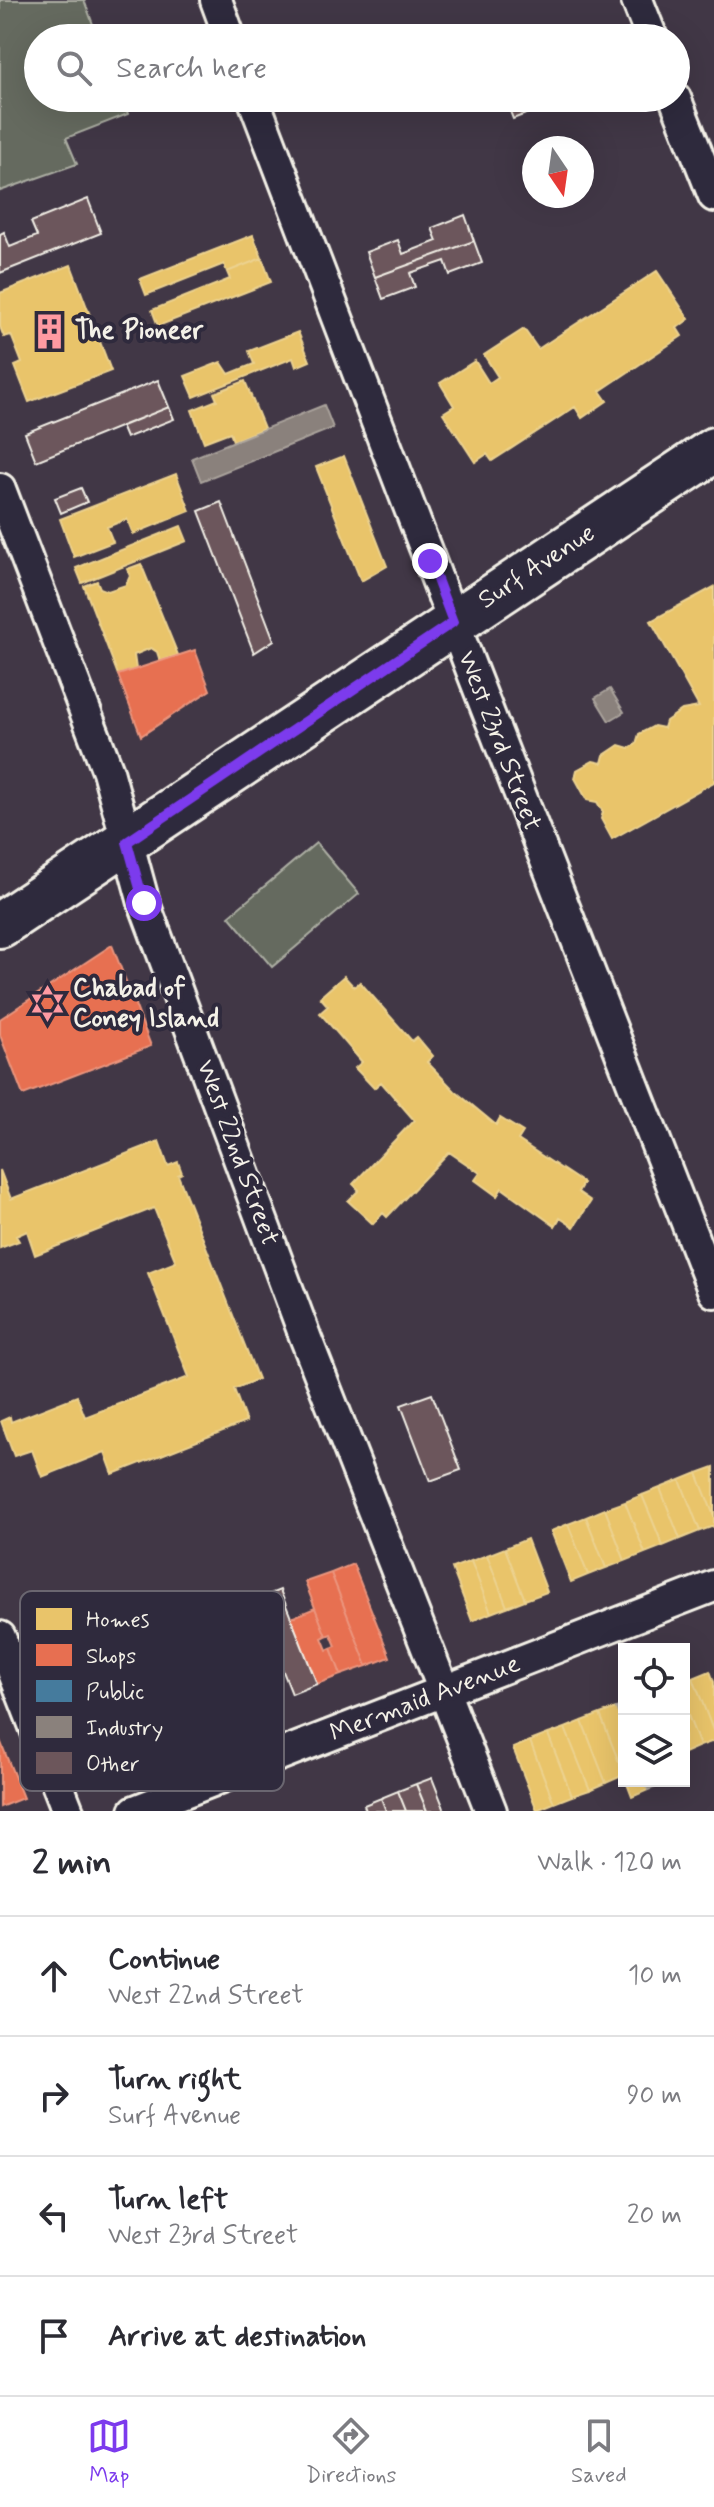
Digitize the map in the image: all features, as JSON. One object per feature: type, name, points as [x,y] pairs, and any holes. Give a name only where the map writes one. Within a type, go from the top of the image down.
[{"type":"main road","name":"Surf Avenue","points":[[0,925],[714,450]]},
{"type":"street","points":[[216,0],[225,24]]},
{"type":"street","points":[[637,0],[646,24]]},
{"type":"street","name":"West 23rd Street","points":[[258,112],[714,1292]]},
{"type":"street","points":[[681,112],[714,196]]},
{"type":"street","name":"West 22nd Street","points":[[0,489],[108,771],[144,903],[306,1339],[491,1811]]},
{"type":"street","name":"Mermaid Avenue","points":[[284,1753],[714,1586]]},
{"type":"street","points":[[0,1637],[20,1688]]},
{"type":"street","points":[[60,1791],[68,1811]]},
{"type":"street","name":"Mermaid Avenue","points":[[135,1811],[186,1791]]},
{"type":"green space","points":[[0,0],[84,0],[93,24],[24,24],[24,112],[128,114],[66,138],[77,164],[0,191]]},
{"type":"green space","points":[[316,843],[359,894],[272,967],[229,916]]},
{"type":"building: Homes","points":[[253,235],[262,258],[227,272],[224,264],[146,295],[140,279]]},
{"type":"building: Homes","points":[[262,258],[271,282],[158,326],[152,310],[230,279],[227,272]]},
{"type":"building: Homes","name":"The Pioneer","points":[[71,265],[111,371],[29,402],[15,366],[22,363],[11,335],[4,337],[0,327],[0,293]]},
{"type":"building: Homes","points":[[657,271],[689,319],[677,328],[682,336],[600,391],[607,401],[582,418],[575,407],[492,461],[487,454],[475,462],[443,413],[454,406],[440,383],[475,361],[489,383],[498,377],[484,355],[524,329],[538,349]]},
{"type":"building: Homes","points":[[298,332],[310,361],[296,367],[293,358],[194,397],[185,376],[221,362],[229,374],[254,364],[249,351]]},
{"type":"building: Homes","points":[[245,381],[264,428],[233,441],[230,432],[204,442],[192,410],[217,400],[214,393]]},
{"type":"building: Homes","points":[[344,456],[387,566],[361,581],[316,467]]},
{"type":"building: Homes","points":[[176,474],[190,511],[133,534],[127,519],[107,527],[113,542],[74,557],[60,519]]},
{"type":"building: Homes","points":[[181,526],[187,541],[82,583],[76,568]]},
{"type":"building: Homes","points":[[141,564],[178,655],[160,661],[157,652],[151,648],[134,655],[136,669],[118,675],[84,586],[97,581],[100,588],[108,591],[126,585],[130,576],[127,569]]},
{"type":"building: Homes","points":[[714,587],[714,782],[612,839],[601,819],[603,812],[597,802],[587,800],[575,778],[577,770],[593,761],[602,763],[604,755],[619,745],[629,748],[636,744],[639,734],[654,726],[664,728],[666,721],[682,710],[699,707],[651,621]]},
{"type":"building: Homes","points":[[344,976],[354,987],[360,982],[412,1041],[417,1037],[433,1056],[427,1062],[455,1091],[496,1125],[500,1118],[523,1132],[518,1140],[583,1183],[578,1192],[591,1201],[574,1227],[560,1218],[555,1226],[502,1188],[497,1196],[475,1180],[480,1173],[449,1152],[387,1217],[383,1213],[373,1224],[348,1201],[359,1190],[353,1184],[414,1120],[381,1082],[374,1088],[355,1068],[362,1062],[320,1013],[328,1006],[320,997]]},
{"type":"building: Homes","points":[[159,1141],[168,1166],[178,1162],[182,1173],[178,1175],[258,1379],[234,1389],[246,1422],[113,1474],[105,1452],[42,1477],[32,1450],[14,1456],[1,1421],[10,1417],[11,1422],[77,1396],[85,1417],[189,1377],[148,1273],[176,1262],[154,1208],[35,1255],[27,1231],[16,1236],[19,1241],[0,1248],[0,1170],[11,1199]]},
{"type":"building: Homes","points":[[714,1467],[714,1516],[697,1473]]},
{"type":"building: Homes","points":[[697,1473],[714,1516],[714,1526],[700,1531],[680,1480]]},
{"type":"building: Homes","points":[[680,1480],[700,1531],[680,1539],[660,1488]]},
{"type":"building: Homes","points":[[660,1488],[680,1539],[663,1546],[642,1495]]},
{"type":"building: Homes","points":[[642,1495],[663,1546],[645,1553],[625,1502]]},
{"type":"building: Homes","points":[[625,1502],[645,1553],[625,1561],[605,1509]]},
{"type":"building: Homes","points":[[605,1509],[625,1561],[606,1568],[586,1517]]},
{"type":"building: Homes","points":[[586,1517],[606,1568],[588,1575],[568,1524]]},
{"type":"building: Homes","points":[[568,1524],[588,1575],[571,1582],[551,1531]]},
{"type":"building: Homes","points":[[527,1539],[547,1592],[525,1600],[505,1548]]},
{"type":"building: Homes","points":[[505,1548],[525,1600],[507,1607],[487,1555]]},
{"type":"building: Homes","points":[[487,1555],[507,1607],[491,1613],[471,1561]]},
{"type":"building: Homes","points":[[471,1561],[491,1613],[472,1621],[452,1568]]},
{"type":"building: Homes","points":[[710,1671],[714,1682],[714,1733],[693,1678]]},
{"type":"building: Homes","points":[[693,1678],[714,1733],[714,1741],[700,1746],[690,1720],[690,1679]]},
{"type":"building: Homes","points":[[616,1708],[618,1713],[618,1760],[600,1714]]},
{"type":"building: Homes","points":[[600,1714],[618,1760],[618,1778],[606,1783],[582,1721]]},
{"type":"building: Homes","points":[[690,1720],[700,1746],[690,1750]]},
{"type":"building: Homes","points":[[582,1721],[606,1783],[590,1790],[565,1728]]},
{"type":"building: Homes","points":[[565,1728],[590,1790],[572,1796],[548,1734]]},
{"type":"building: Homes","points":[[548,1734],[572,1796],[554,1803],[530,1741]]},
{"type":"building: Homes","points":[[530,1741],[554,1803],[537,1810],[513,1748]]},
{"type":"building: Homes","points":[[628,1787],[647,1787],[648,1790],[632,1797]]},
{"type":"building: Shops","points":[[195,650],[210,690],[141,736],[118,675]]},
{"type":"building: Shops","points":[[112,945],[151,1046],[23,1095],[0,1035],[0,1019]]},
{"type":"building: Shops","points":[[353,1564],[390,1657],[367,1666],[331,1573]]},
{"type":"building: Shops","points":[[331,1573],[367,1666],[341,1675],[331,1648],[336,1646],[331,1634],[326,1636],[305,1582]]},
{"type":"building: Shops","points":[[315,1608],[326,1636],[322,1638],[327,1650],[331,1648],[341,1675],[317,1684],[291,1618]]},
{"type":"building: Shops","points":[[0,1740],[23,1798],[0,1807]]},
{"type":"building: Industry","points":[[324,405],[333,428],[201,481],[192,458]]},
{"type":"building: Industry","points":[[610,689],[624,712],[609,721],[595,698]]},
{"type":"building: Other","points":[[510,112],[531,112],[513,119]]},
{"type":"building: Other","points":[[88,199],[101,233],[0,273],[0,234],[4,232],[10,247],[37,236],[31,222]]},
{"type":"building: Other","points":[[465,215],[474,241],[375,277],[366,252],[398,240],[403,254],[437,241],[432,228]]},
{"type":"building: Other","points":[[474,241],[482,263],[450,275],[445,261],[410,273],[415,287],[383,299],[375,277]]},
{"type":"building: Other","points":[[158,380],[169,407],[36,461],[25,433]]},
{"type":"building: Other","points":[[169,407],[174,419],[126,438],[121,426]]},
{"type":"building: Other","points":[[81,488],[87,502],[61,513],[55,498]]},
{"type":"building: Other","points":[[221,502],[274,640],[254,653],[199,511]]},
{"type":"building: Other","points":[[432,1394],[461,1470],[430,1481],[401,1405]]},
{"type":"building: Other","points":[[284,1600],[317,1684],[292,1694],[284,1674]]},
{"type":"building: Other","points":[[432,1778],[445,1811],[427,1811],[416,1784]]},
{"type":"building: Other","points":[[416,1784],[427,1811],[406,1811],[398,1791]]},
{"type":"building: Other","points":[[398,1791],[406,1811],[386,1811],[381,1798]]},
{"type":"building: Other","points":[[381,1798],[386,1811],[366,1811],[364,1805]]},
{"type":"place","name":"The Pioneer","points":[[49,331]]},
{"type":"place","name":"Chabad of Coney Island","points":[[47,1004]]},
{"type":"route","points":[[144,903],[127,842],[453,622],[430,561]]}]
